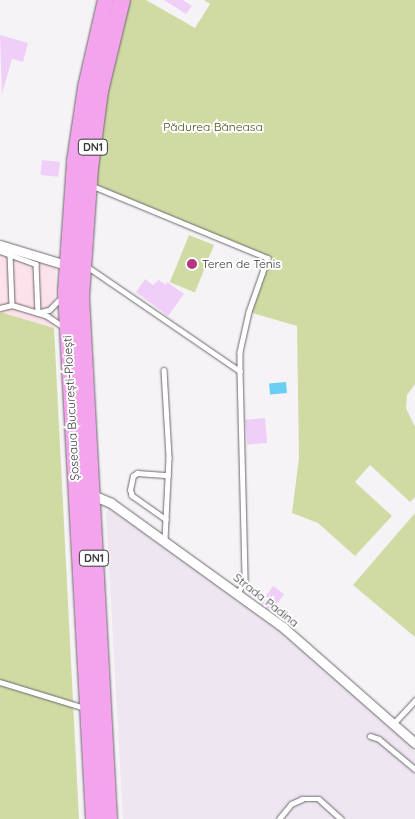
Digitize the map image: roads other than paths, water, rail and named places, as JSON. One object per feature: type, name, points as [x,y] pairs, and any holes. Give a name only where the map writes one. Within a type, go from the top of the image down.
[{"type":"highway","name":"Șoseaua București-Ploiești","points":[[106,0],[86,87],[75,161],[74,264],[84,387],[108,819]]},
{"type":"highway","name":"Șoseaua București-Ploiești","points":[[94,819],[66,331],[66,291],[74,264],[88,184],[100,91],[122,0]]},
{"type":"street","points":[[0,245],[74,264]]},
{"type":"street","name":"Strada Padina","points":[[90,494],[111,503],[284,628],[415,743]]},
{"type":"lane","points":[[88,184],[268,258],[249,312],[240,352],[245,581],[238,593]]},
{"type":"lane","points":[[0,251],[36,264],[38,313]]},
{"type":"lane","points":[[10,254],[12,305]]},
{"type":"lane","points":[[74,264],[240,371]]},
{"type":"lane","points":[[38,313],[53,307],[66,291]]},
{"type":"lane","points":[[0,308],[12,305],[38,313],[58,322],[66,331]]},
{"type":"lane","points":[[164,370],[168,475],[165,541]]},
{"type":"lane","points":[[166,520],[132,496],[130,490],[133,476],[137,473],[168,475]]},
{"type":"lane","points":[[0,682],[88,709]]},
{"type":"lane","points":[[393,724],[415,700]]},
{"type":"lane","points":[[370,736],[379,739],[415,769]]},
{"type":"lane","points":[[280,819],[291,804],[302,799],[320,799],[341,819]]},
{"type":"water","points":[[286,382],[287,393],[270,394],[269,383]]},
{"type":"place","name":"Teren de Tenis","points":[[192,264]]},
{"type":"park label","name":"Pădurea Băneasa","points":[[213,127]]}]
